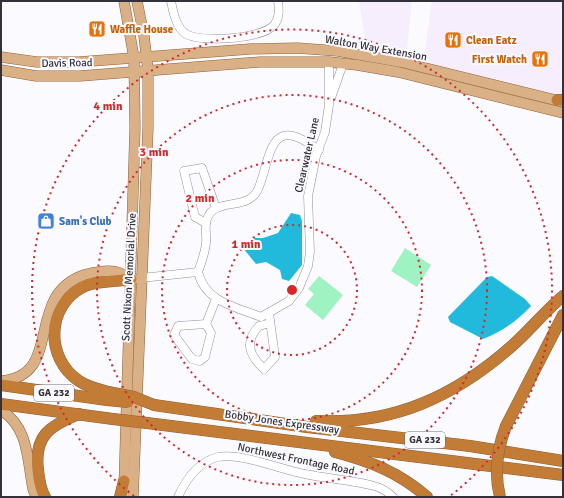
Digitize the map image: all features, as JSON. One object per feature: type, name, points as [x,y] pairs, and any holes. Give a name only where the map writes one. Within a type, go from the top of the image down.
[{"type":"highway","points":[[108,396],[79,381],[65,368],[56,351],[54,341],[55,321],[60,309],[68,298],[83,286],[93,283],[115,282],[136,278]]},
{"type":"highway","points":[[281,422],[355,420],[385,416],[424,403],[462,384],[511,347],[563,296]]},
{"type":"highway","points":[[500,497],[497,481],[497,462],[500,443],[506,426],[563,316]]},
{"type":"highway","name":"GA 232","points":[[1,385],[108,396]]},
{"type":"highway","name":"Bobby Jones Expressway","points":[[108,396],[134,397],[154,405],[543,457],[563,461]]},
{"type":"highway","name":"Bobby Jones Expressway","points":[[1,404],[563,475]]},
{"type":"highway","points":[[45,497],[42,492],[38,465],[37,454],[40,443],[51,428],[80,414]]},
{"type":"highway","points":[[310,444],[380,466],[405,480],[427,497]]},
{"type":"highway","points":[[543,457],[563,457]]},
{"type":"highway","points":[[120,497],[129,480]]},
{"type":"main road","name":"Scott Nixon Memorial Drive","points":[[124,1],[134,58],[136,278],[129,480],[124,497]]},
{"type":"main road","name":"Scott Nixon Memorial Drive","points":[[136,278],[148,128],[148,70],[137,1]]},
{"type":"main road","name":"Walton Way Extension","points":[[134,58],[258,49],[297,48],[338,51],[563,113]]},
{"type":"main road","name":"Davis Road","points":[[1,57],[45,62],[79,62],[134,58]]},
{"type":"main road","name":"Walton Way Extension","points":[[134,72],[260,62],[329,62],[418,72],[561,101]]},
{"type":"main road","name":"Davis Road","points":[[1,70],[51,76],[134,72]]},
{"type":"main road","points":[[1,381],[19,377],[35,364],[40,353],[49,310],[62,288],[83,275],[101,272],[118,272],[136,278]]},
{"type":"main road","points":[[1,410],[12,417],[19,427],[24,440],[33,490],[36,497]]},
{"type":"main road","name":"Scott Nixon Memorial Drive","points":[[129,480],[134,497]]},
{"type":"street","points":[[171,1],[178,26],[185,33],[196,38],[241,37],[262,33],[274,25],[279,12],[278,1]]},
{"type":"street","points":[[256,34],[258,49]]},
{"type":"street","name":"Clearwater Lane","points":[[269,313],[289,301],[299,288],[308,266],[310,252],[308,196],[325,132],[329,104],[329,62]]},
{"type":"street","points":[[329,104],[343,64]]},
{"type":"street","points":[[270,323],[259,326],[250,340],[249,346],[250,351],[264,369],[275,358],[269,313],[261,317],[216,299],[209,294],[200,282],[198,272],[205,254],[207,218],[216,208],[244,202],[255,194],[274,143],[282,136],[292,136],[319,150]]},
{"type":"street","points":[[206,222],[195,218],[184,171],[202,168],[216,208]]},
{"type":"street","points":[[136,278],[198,272]]},
{"type":"street","points":[[206,324],[216,299]]},
{"type":"street","points":[[206,324],[211,333],[205,357],[200,361],[192,360],[174,335],[175,329],[178,326],[206,324]]},
{"type":"street","name":"Northwest Frontage Road","points":[[178,495],[198,467],[213,458],[226,456],[308,475],[376,487],[387,492],[393,497]]},
{"type":"shaded area","points":[[359,1],[412,1],[406,58],[367,52]]},
{"type":"shaded area","points":[[432,1],[563,1],[563,98],[423,64]]},
{"type":"green space","points":[[405,248],[431,265],[417,287],[391,271]]},
{"type":"green space","points":[[319,276],[343,295],[323,320],[305,305],[314,294],[308,289]]},
{"type":"water","points":[[291,213],[300,215],[302,221],[302,265],[289,281],[282,279],[280,270],[266,262],[256,264],[243,248],[253,238],[263,238],[278,233]]},
{"type":"water","points":[[492,276],[525,299],[531,306],[509,325],[497,333],[483,339],[450,322],[448,317],[487,277]]},
{"type":"place","name":"Waffle House","points":[[97,29]]},
{"type":"place","name":"Clean Eatz","points":[[453,40]]},
{"type":"place","name":"First Watch","points":[[540,59]]},
{"type":"place","name":"Sam's Club","points":[[46,221]]}]
